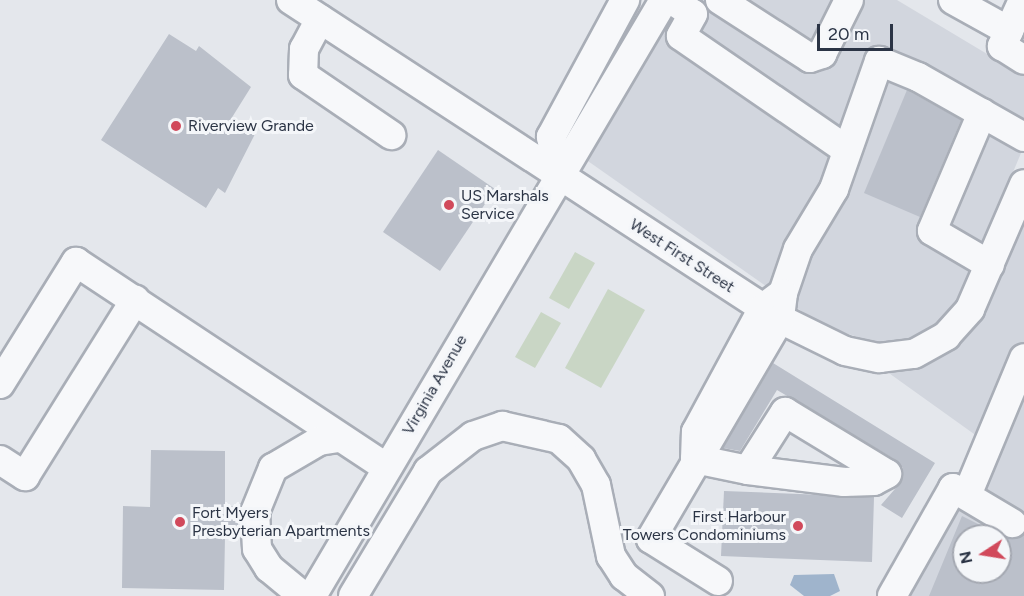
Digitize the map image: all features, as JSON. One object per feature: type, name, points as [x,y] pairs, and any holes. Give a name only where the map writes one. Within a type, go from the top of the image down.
[{"type":"street","name":"West First Street","points":[[291,0],[559,175],[845,351],[879,358],[914,354],[946,336],[970,309],[990,265],[1014,240],[1024,184]]},
{"type":"street","points":[[559,175],[551,137],[625,0]]},
{"type":"street","name":"Virginia Avenue","points":[[312,596],[664,0]]},
{"type":"street","points":[[672,0],[693,14],[681,36],[847,150]]},
{"type":"street","points":[[720,0],[810,58],[822,54],[849,0]]},
{"type":"street","points":[[953,0],[1009,32]]},
{"type":"street","points":[[1023,0],[1002,46],[1024,60]]},
{"type":"street","points":[[320,19],[300,66],[308,83],[391,135]]},
{"type":"street","points":[[718,581],[651,539],[695,459],[696,432],[775,307],[798,249],[834,189],[879,61],[1024,137]]},
{"type":"street","points":[[981,113],[932,231],[990,265]]},
{"type":"street","points":[[0,384],[76,262],[314,416],[337,438],[387,468]]},
{"type":"street","points":[[0,460],[25,476],[135,300]]},
{"type":"street","points":[[967,495],[1024,358]]},
{"type":"street","points":[[353,596],[428,471],[473,436],[502,426],[559,439],[581,459],[596,485],[611,556],[624,576],[650,596]]},
{"type":"street","points":[[303,596],[269,568],[257,549],[255,512],[273,468],[319,441],[337,438]]},
{"type":"street","points":[[695,459],[747,470]]},
{"type":"street","points":[[892,596],[953,488],[1012,523]]},
{"type":"shaded area","points":[[681,0],[897,0],[1024,76],[1024,146],[958,303],[937,326],[909,341],[880,345],[820,324],[585,159]]},
{"type":"shaded area","points":[[1024,222],[1024,596],[883,596],[981,439],[886,371],[953,347],[984,314]]},
{"type":"green space","points":[[575,252],[595,263],[569,309],[549,298]]},
{"type":"green space","points":[[608,289],[645,310],[601,388],[565,368]]},
{"type":"green space","points":[[541,312],[561,323],[535,368],[515,357]]},
{"type":"water","points":[[834,574],[840,591],[830,596],[804,596],[790,585],[794,575]]},
{"type":"building","name":"Riverview Grande","points":[[169,34],[196,51],[199,46],[251,87],[231,119],[255,134],[225,193],[218,188],[206,208],[101,140]]},
{"type":"building","points":[[907,90],[961,120],[920,217],[864,193]]},
{"type":"building","points":[[438,150],[495,189],[440,271],[383,232]]},
{"type":"building","points":[[773,363],[935,463],[902,518],[881,505],[901,482],[903,468],[896,460],[777,390],[740,451],[723,448]]},
{"type":"building","name":"Fort Myers Presbyterian Apartments","points":[[151,450],[225,451],[225,506],[238,506],[238,537],[225,537],[224,590],[122,588],[123,506],[150,507]]},
{"type":"building","name":"First Harbour Towers Condominiums","points":[[724,491],[874,497],[872,562],[721,556]]},
{"type":"building","points":[[962,516],[978,524],[959,524]]},
{"type":"building","points":[[1024,534],[1024,596],[929,596],[952,540],[952,584],[1012,584],[1012,536]]},
{"type":"place","name":"Riverview Grande","points":[[176,126]]},
{"type":"place","name":"US Marshals Service","points":[[449,205]]},
{"type":"place","name":"Fort Myers Presbyterian Apartments","points":[[180,522]]},
{"type":"place","name":"First Harbour Towers Condominiums","points":[[798,526]]}]
